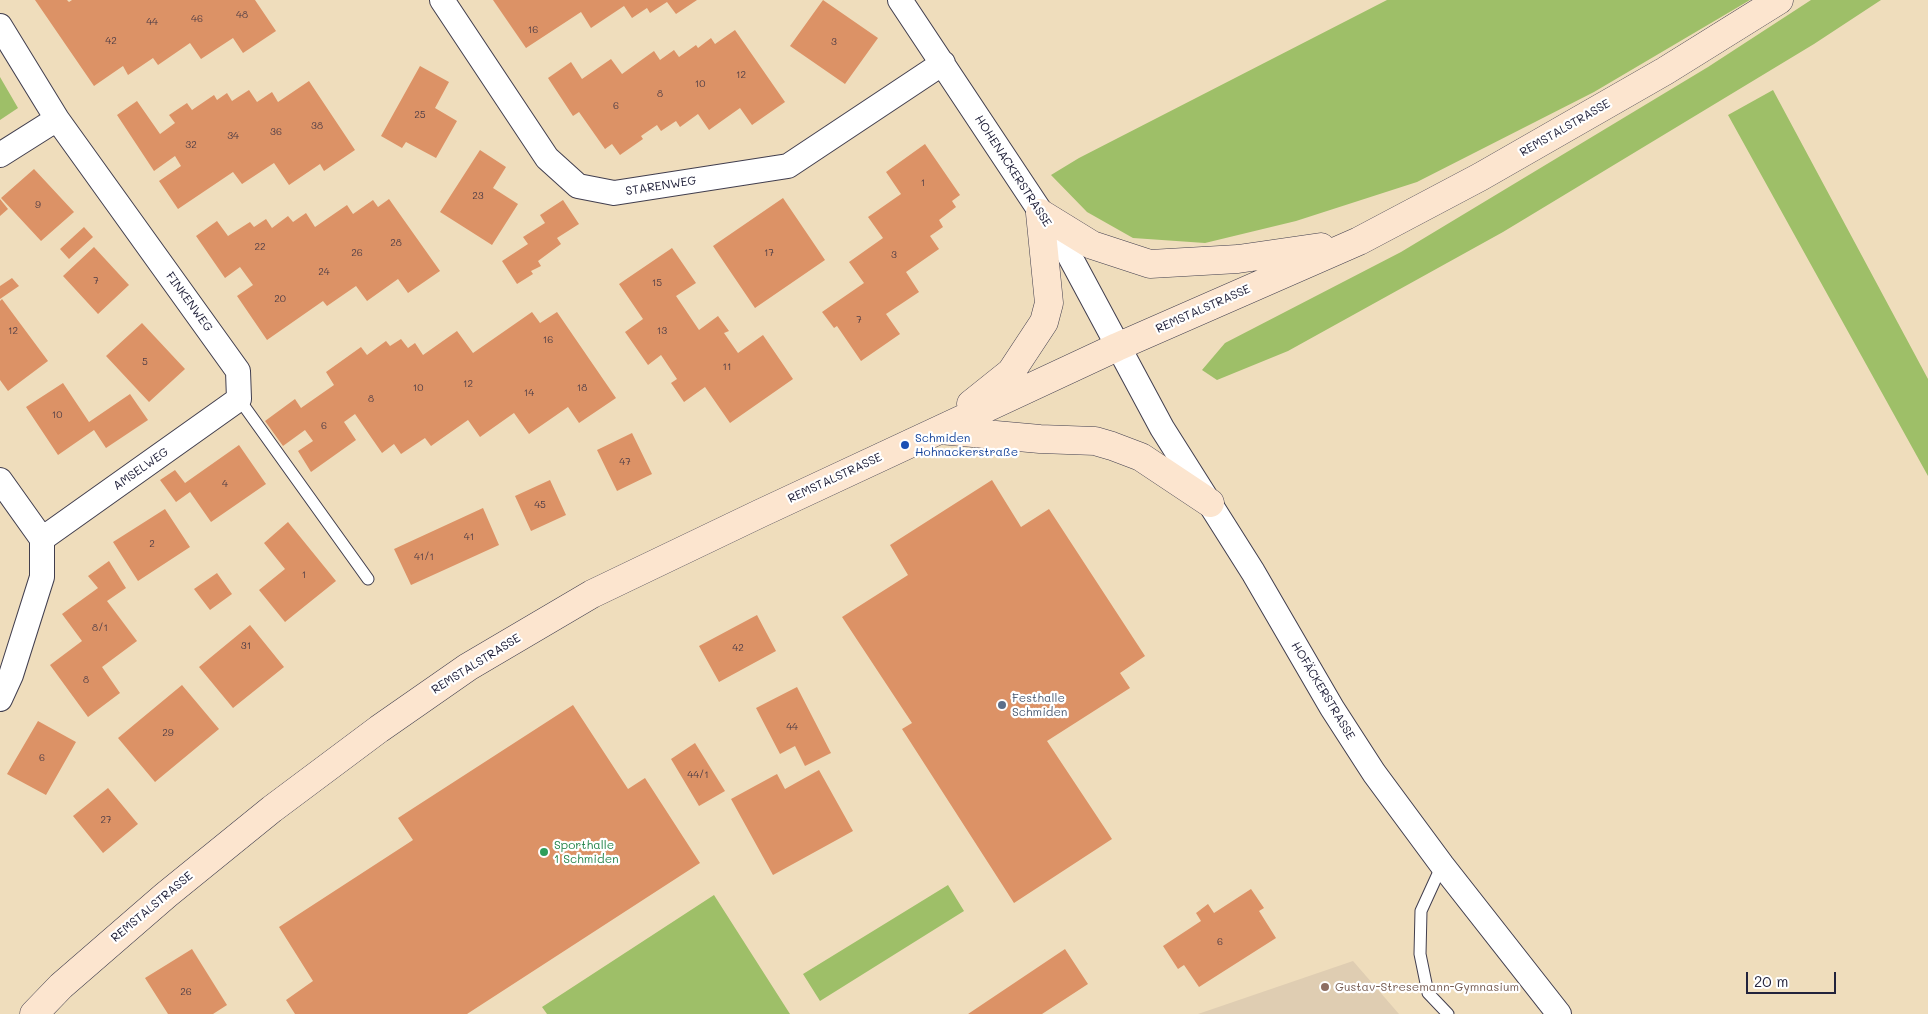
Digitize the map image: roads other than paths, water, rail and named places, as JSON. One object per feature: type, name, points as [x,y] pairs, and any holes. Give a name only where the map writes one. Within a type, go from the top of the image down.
[{"type":"street","name":"STARENWEG","points":[[442,0],[547,158],[578,186],[614,193],[788,166],[943,63]]},
{"type":"street","name":"HOHENACKERSTRASSE","points":[[900,0],[1068,253],[1117,347]]},
{"type":"street","name":"REMSTALSTRASSE","points":[[34,1014],[61,986],[166,895],[272,809],[378,729],[468,667],[592,594],[1117,347],[1359,240],[1480,177],[1665,71],[1779,0]]},
{"type":"street","name":"FINKENWEG","points":[[0,26],[57,119],[238,371],[239,399]]},
{"type":"street","points":[[0,155],[57,119]]},
{"type":"street","points":[[1040,213],[1092,245],[1150,264],[1238,260],[1359,240]]},
{"type":"street","points":[[938,430],[1010,372],[1044,322],[1049,302],[1040,213]]},
{"type":"street","name":"HOFÄCKERSTRASSE","points":[[1117,347],[1162,428],[1254,572],[1332,708],[1374,773],[1442,865],[1559,1014]]},
{"type":"street","name":"AMSELWEG","points":[[42,539],[239,399]]},
{"type":"street","points":[[938,430],[1040,439],[1095,441],[1141,457],[1210,503]]},
{"type":"street","points":[[0,480],[42,539],[42,577],[11,675],[0,699]]},
{"type":"lane","points":[[239,399],[368,579]]},
{"type":"lane","points":[[1442,865],[1421,911],[1420,954],[1428,993],[1448,1014]]},
{"type":"place","name":"Schmiden Hohnackerstraße","points":[[905,445]]},
{"type":"place","name":"Festhalle Schmiden","points":[[1002,705]]},
{"type":"place","name":"Sporthalle 1 Schmiden","points":[[544,852]]},
{"type":"place","name":"Gustav-Stresemann-Gymnasium","points":[[1325,987]]}]
